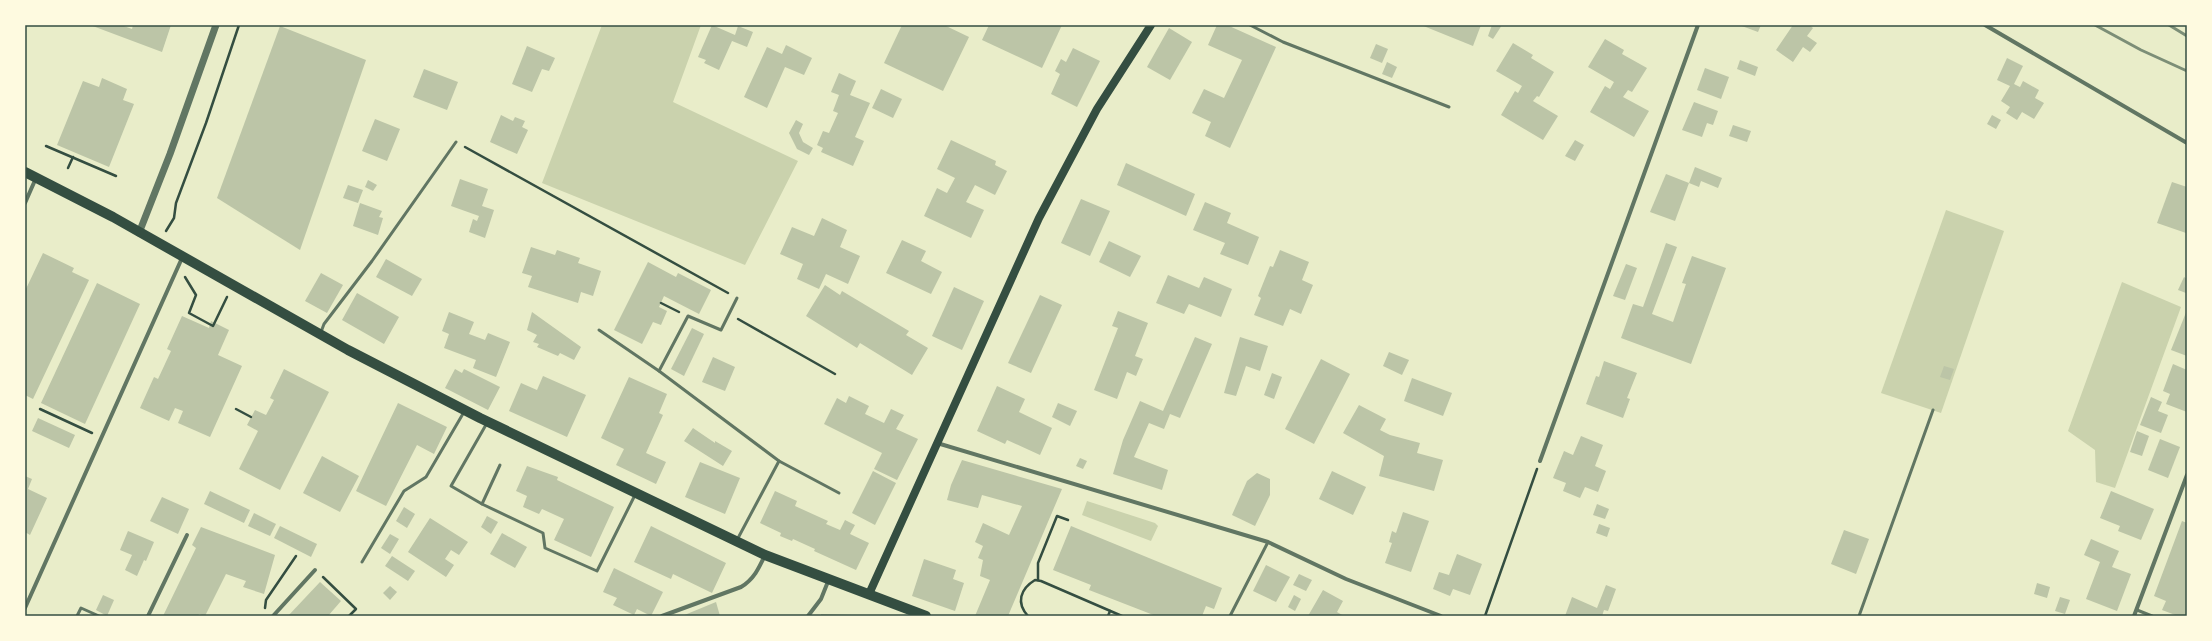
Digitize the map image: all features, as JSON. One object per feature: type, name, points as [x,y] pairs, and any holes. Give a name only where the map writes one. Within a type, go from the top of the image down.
[{"type":"main road","points":[[869,594],[1039,218],[1097,109],[1151,25]]},
{"type":"main road","points":[[25,172],[113,217],[182,258],[320,334],[465,411],[765,555],[926,616]]},
{"type":"street","points":[[139,233],[170,154],[216,25]]},
{"type":"street","points":[[1540,461],[1698,25]]},
{"type":"street","points":[[1985,25],[2187,143]]},
{"type":"street","points":[[25,203],[37,178]]},
{"type":"street","points":[[25,608],[182,258]]},
{"type":"street","points":[[937,443],[1112,497],[1268,542],[1346,579],[1441,616]]},
{"type":"street","points":[[2134,616],[2187,475]]},
{"type":"street","points":[[148,616],[187,535]]},
{"type":"street","points":[[662,616],[741,587],[750,582],[765,555]]},
{"type":"street","points":[[273,616],[315,570]]},
{"type":"street","points":[[808,616],[821,599],[829,578]]},
{"type":"lane","points":[[1250,25],[1283,42],[1449,107]]},
{"type":"lane","points":[[320,334],[324,324],[372,261],[456,142]]},
{"type":"lane","points":[[659,371],[688,316],[721,330],[737,298]]},
{"type":"lane","points":[[599,330],[659,371],[779,461],[839,493]]},
{"type":"lane","points":[[1860,616],[1933,410]]},
{"type":"lane","points":[[362,562],[404,492],[426,477],[465,411]]},
{"type":"lane","points":[[488,422],[451,486],[482,504],[543,533],[545,548],[597,571],[636,493]]},
{"type":"lane","points":[[736,541],[779,461]]},
{"type":"lane","points":[[482,504],[500,465]]},
{"type":"lane","points":[[1230,616],[1268,542]]},
{"type":"lane","points":[[78,616],[81,608],[99,616]]},
{"type":"lane","points":[[2137,610],[2152,616]]},
{"type":"path","points":[[171,221],[174,218],[176,203],[206,123],[239,25]]},
{"type":"path","points":[[456,142],[737,298]]},
{"type":"path","points":[[46,146],[116,176]]},
{"type":"path","points":[[68,168],[73,157]]},
{"type":"path","points":[[184,277],[196,295],[188,312],[213,326],[228,296]]},
{"type":"path","points":[[662,303],[688,316]]},
{"type":"path","points":[[729,314],[835,374]]},
{"type":"path","points":[[40,409],[102,438]]},
{"type":"path","points":[[236,409],[251,417]]},
{"type":"path","points":[[1485,616],[1540,461]]},
{"type":"path","points":[[1038,580],[1038,563],[1057,516],[1068,520]]},
{"type":"path","points":[[265,611],[266,600],[296,556]]},
{"type":"path","points":[[315,570],[356,609],[349,616]]},
{"type":"path","points":[[1028,616],[1021,608],[1021,598],[1030,584],[1038,580],[1122,616]]},
{"type":"path","points":[[1108,616],[1110,611]]},
{"type":"green space","points":[[602,25],[701,25],[673,102],[798,161],[745,265],[542,183]]},
{"type":"green space","points":[[1946,210],[2004,231],[1941,413],[1881,393]]},
{"type":"green space","points":[[2122,282],[2181,307],[2115,488],[2096,482],[2095,450],[2068,431]]},
{"type":"green space","points":[[1087,501],[1155,523],[1158,526],[1151,541],[1082,515]]},
{"type":"building","points":[[90,25],[121,25],[132,29],[133,25],[171,25],[162,52]]},
{"type":"building","points":[[712,25],[735,35],[738,26],[753,32],[747,47],[732,41],[719,70],[704,63],[706,60],[698,57]]},
{"type":"building","points":[[902,25],[944,25],[969,37],[943,91],[884,63]]},
{"type":"building","points":[[989,25],[1062,25],[1042,68],[982,40]]},
{"type":"building","points":[[1217,25],[1227,25],[1276,47],[1230,148],[1205,136],[1211,122],[1192,113],[1204,89],[1224,98],[1242,60],[1208,45]]},
{"type":"building","points":[[1421,25],[1481,25],[1473,46]]},
{"type":"building","points":[[1492,25],[1502,25],[1493,39],[1488,36]]},
{"type":"building","points":[[1739,25],[1761,25],[1758,32]]},
{"type":"building","points":[[1793,25],[1809,25],[1813,28],[1807,36],[1817,43],[1810,52],[1803,47],[1793,62],[1776,50]]},
{"type":"building","points":[[280,26],[366,60],[300,250],[217,198]]},
{"type":"building","points":[[1169,28],[1192,42],[1170,80],[1147,67]]},
{"type":"building","points":[[1605,39],[1624,50],[1622,54],[1647,68],[1632,92],[1628,90],[1623,97],[1649,111],[1634,137],[1590,112],[1605,86],[1610,89],[1614,82],[1588,67]]},
{"type":"building","points":[[1513,43],[1533,55],[1531,58],[1554,72],[1539,97],[1537,96],[1533,101],[1558,116],[1543,140],[1501,115],[1515,91],[1518,93],[1522,86],[1496,71]]},
{"type":"building","points":[[1376,44],[1388,49],[1382,63],[1370,58]]},
{"type":"building","points":[[786,45],[812,58],[804,75],[785,67],[767,108],[744,97],[767,47],[782,54]]},
{"type":"building","points":[[527,46],[555,58],[549,71],[542,69],[532,92],[512,84]]},
{"type":"building","points":[[1073,48],[1100,61],[1077,107],[1051,94],[1060,74],[1055,71],[1061,59],[1066,62]]},
{"type":"building","points":[[2007,58],[2023,66],[2014,84],[2020,87],[2023,81],[2039,90],[2035,98],[2044,103],[2034,119],[2022,112],[2017,120],[2006,113],[2010,107],[2001,101],[2010,86],[1997,80]]},
{"type":"building","points":[[1740,60],[1758,67],[1755,76],[1737,69]]},
{"type":"building","points":[[1387,62],[1397,67],[1392,78],[1382,74]]},
{"type":"building","points":[[1705,68],[1729,77],[1721,99],[1697,90]]},
{"type":"building","points":[[424,69],[458,82],[447,110],[413,97]]},
{"type":"building","points":[[839,73],[856,81],[850,95],[870,103],[855,137],[864,141],[853,166],[821,152],[823,148],[817,145],[823,131],[829,133],[838,113],[833,111],[839,95],[831,92]]},
{"type":"building","points":[[102,78],[127,89],[123,100],[134,104],[109,167],[57,145],[83,81],[99,87]]},
{"type":"building","points":[[881,89],[902,99],[893,118],[872,108]]},
{"type":"building","points":[[1694,102],[1718,111],[1713,125],[1707,123],[1702,137],[1682,130]]},
{"type":"building","points":[[501,115],[513,121],[515,117],[525,121],[522,127],[528,130],[517,154],[490,142]]},
{"type":"building","points":[[1992,115],[2001,120],[1996,129],[1987,124]]},
{"type":"building","points":[[375,119],[400,129],[387,161],[362,151]]},
{"type":"building","points":[[796,120],[803,124],[799,133],[803,142],[813,148],[809,155],[797,149],[789,133]]},
{"type":"building","points":[[1733,125],[1751,131],[1747,142],[1729,136]]},
{"type":"building","points":[[951,140],[996,161],[995,165],[1007,171],[995,195],[975,185],[966,202],[984,210],[971,238],[924,216],[937,188],[947,193],[955,178],[937,169]]},
{"type":"building","points":[[1575,140],[1584,145],[1575,161],[1565,156]]},
{"type":"building","points":[[1126,163],[1195,194],[1186,216],[1117,185]]},
{"type":"building","points":[[1695,167],[1722,178],[1718,188],[1701,181],[1699,187],[1689,183]]},
{"type":"building","points":[[1666,174],[1689,183],[1675,221],[1650,212]]},
{"type":"building","points":[[460,179],[488,189],[482,206],[494,210],[485,238],[469,232],[473,219],[477,221],[479,216],[451,206]]},
{"type":"building","points":[[368,180],[377,185],[373,191],[365,187]]},
{"type":"building","points":[[2172,182],[2187,187],[2186,233],[2157,223]]},
{"type":"building","points":[[348,185],[363,190],[358,203],[343,198]]},
{"type":"building","points":[[1081,199],[1110,211],[1090,256],[1061,243]]},
{"type":"building","points":[[1205,202],[1231,213],[1227,223],[1259,237],[1248,265],[1220,254],[1225,243],[1193,230]]},
{"type":"building","points":[[360,203],[382,211],[379,217],[383,218],[378,235],[353,226]]},
{"type":"building","points":[[822,218],[847,230],[840,247],[860,256],[848,284],[826,274],[819,289],[797,279],[803,264],[780,254],[792,227],[814,236]]},
{"type":"building","points":[[902,240],[926,251],[921,261],[942,272],[931,294],[886,273]]},
{"type":"building","points":[[1109,241],[1141,256],[1130,277],[1099,262]]},
{"type":"building","points":[[1666,243],[1677,247],[1652,314],[1673,322],[1686,284],[1682,283],[1692,256],[1726,268],[1691,364],[1621,338],[1633,304],[1643,307]]},
{"type":"building","points":[[531,247],[555,255],[557,250],[580,258],[578,263],[601,271],[593,296],[581,292],[578,303],[528,287],[532,276],[522,273]]},
{"type":"building","points":[[1280,250],[1309,262],[1302,280],[1313,285],[1301,314],[1290,309],[1283,326],[1254,315],[1261,298],[1258,296],[1270,266],[1273,267]]},
{"type":"building","points":[[43,253],[74,268],[72,272],[89,280],[33,399],[25,395],[25,291]]},
{"type":"building","points":[[386,259],[422,279],[412,296],[376,277]]},
{"type":"building","points":[[648,262],[676,277],[678,273],[711,290],[699,314],[664,296],[659,307],[667,311],[661,325],[653,322],[642,344],[614,330]]},
{"type":"building","points":[[1626,264],[1637,268],[1625,300],[1613,296]]},
{"type":"building","points":[[321,273],[343,285],[327,313],[305,301]]},
{"type":"building","points":[[1168,275],[1199,288],[1204,277],[1232,289],[1221,317],[1189,304],[1184,314],[1156,303]]},
{"type":"building","points":[[2184,277],[2187,279],[2186,293],[2178,290]]},
{"type":"building","points":[[97,283],[140,304],[85,424],[41,403]]},
{"type":"building","points":[[825,285],[840,295],[842,291],[909,331],[906,335],[928,348],[912,375],[860,343],[857,348],[806,316]]},
{"type":"building","points":[[954,287],[984,301],[962,350],[932,336]]},
{"type":"building","points":[[357,293],[399,317],[384,344],[342,320]]},
{"type":"building","points":[[1040,295],[1062,305],[1031,373],[1008,363]]},
{"type":"building","points":[[2187,310],[2187,356],[2171,350]]},
{"type":"building","points":[[1118,311],[1148,323],[1135,356],[1143,359],[1136,376],[1127,372],[1117,399],[1094,390],[1118,328],[1112,326]]},
{"type":"building","points":[[449,312],[474,322],[469,334],[485,340],[488,333],[510,342],[496,377],[473,368],[476,360],[444,348],[449,334],[442,331]]},
{"type":"building","points":[[532,312],[581,347],[574,360],[560,353],[558,356],[537,347],[539,344],[533,342],[537,335],[527,330]]},
{"type":"building","points":[[182,316],[209,328],[211,321],[229,330],[218,355],[242,366],[210,437],[178,423],[183,411],[175,408],[169,421],[140,408],[154,377],[158,379],[171,351],[167,349]]},
{"type":"building","points":[[692,328],[704,334],[684,376],[671,369]]},
{"type":"building","points":[[1195,337],[1212,344],[1180,418],[1170,414],[1164,429],[1149,423],[1134,457],[1168,470],[1162,490],[1113,474],[1123,440],[1140,401],[1163,411]]},
{"type":"building","points":[[1240,337],[1268,346],[1260,371],[1246,366],[1236,396],[1224,393]]},
{"type":"building","points":[[1389,352],[1409,360],[1402,375],[1383,366]]},
{"type":"building","points":[[713,357],[735,367],[725,391],[702,382]]},
{"type":"building","points":[[1321,359],[1350,374],[1314,444],[1285,429]]},
{"type":"building","points":[[1604,361],[1637,373],[1627,398],[1630,399],[1623,418],[1586,404],[1596,376],[1599,377]]},
{"type":"building","points":[[2173,364],[2187,370],[2187,412],[2166,404],[2170,394],[2163,391]]},
{"type":"building","points":[[1944,366],[1954,369],[1950,380],[1940,377]]},
{"type":"building","points":[[284,369],[329,392],[280,490],[239,469],[258,431],[247,425],[255,410],[266,415],[274,400],[270,398]]},
{"type":"building","points":[[455,369],[462,373],[464,369],[500,387],[488,410],[445,388]]},
{"type":"building","points":[[1272,373],[1282,377],[1274,399],[1264,395]]},
{"type":"building","points":[[543,376],[586,395],[567,437],[509,411],[521,383],[537,390]]},
{"type":"building","points":[[629,377],[667,394],[659,413],[663,415],[646,453],[666,462],[656,484],[616,465],[624,449],[601,438]]},
{"type":"building","points":[[1412,378],[1452,393],[1443,416],[1404,401]]},
{"type":"building","points":[[997,386],[1025,399],[1019,412],[1052,428],[1040,455],[1007,440],[1005,444],[977,431]]},
{"type":"building","points":[[849,396],[869,406],[865,414],[884,423],[891,409],[904,415],[896,429],[918,439],[897,480],[874,469],[882,453],[824,424],[837,398],[846,403]]},
{"type":"building","points":[[2151,397],[2162,402],[2158,411],[2168,415],[2161,433],[2140,425]]},
{"type":"building","points":[[398,403],[447,427],[434,454],[417,445],[386,506],[356,491]]},
{"type":"building","points":[[1058,403],[1077,411],[1070,426],[1052,417]]},
{"type":"building","points":[[1359,405],[1386,419],[1380,430],[1390,435],[1420,443],[1417,453],[1443,460],[1434,491],[1379,476],[1384,456],[1343,433]]},
{"type":"building","points":[[38,418],[75,435],[69,448],[32,431]]},
{"type":"building","points":[[693,428],[715,443],[715,441],[732,451],[723,466],[684,441]]},
{"type":"building","points":[[2137,431],[2149,436],[2142,456],[2130,452]]},
{"type":"building","points":[[1581,436],[1603,445],[1595,466],[1606,471],[1598,492],[1585,487],[1580,498],[1563,491],[1566,483],[1553,478],[1564,451],[1573,455]]},
{"type":"building","points":[[2160,439],[2180,447],[2168,478],[2148,470]]},
{"type":"building","points":[[322,456],[359,476],[340,512],[303,493]]},
{"type":"building","points":[[1080,458],[1087,461],[1083,469],[1076,466]]},
{"type":"building","points":[[962,460],[1062,489],[1008,616],[975,616],[990,580],[980,576],[983,560],[978,558],[983,546],[975,542],[983,523],[1009,535],[1022,506],[982,495],[978,508],[947,500],[951,485]]},
{"type":"building","points":[[700,462],[740,478],[725,514],[685,497]]},
{"type":"building","points":[[527,466],[558,477],[557,480],[614,507],[591,557],[554,540],[564,519],[542,509],[539,514],[523,507],[527,496],[516,491]]},
{"type":"building","points":[[873,471],[896,483],[875,525],[852,513]]},
{"type":"building","points":[[1332,471],[1366,487],[1353,515],[1319,499]]},
{"type":"building","points":[[1257,473],[1270,479],[1270,495],[1255,526],[1232,515],[1247,481]]},
{"type":"building","points":[[25,476],[32,479],[28,489],[47,498],[30,535],[25,532]]},
{"type":"building","points":[[210,491],[250,510],[244,523],[204,504]]},
{"type":"building","points":[[775,491],[797,501],[795,506],[828,521],[826,524],[840,530],[845,520],[855,525],[850,534],[869,543],[856,570],[814,551],[815,549],[793,539],[792,541],[780,536],[781,533],[760,523]]},
{"type":"building","points":[[2111,491],[2154,509],[2141,540],[2118,531],[2120,526],[2100,518]]},
{"type":"building","points":[[162,497],[189,509],[178,534],[150,521]]},
{"type":"building","points":[[1597,504],[1609,509],[1605,519],[1593,515]]},
{"type":"building","points":[[404,507],[415,514],[407,528],[396,521]]},
{"type":"building","points":[[1403,512],[1429,521],[1411,572],[1385,563],[1392,543],[1389,542],[1392,531],[1396,533]]},
{"type":"building","points":[[254,513],[276,524],[270,536],[248,526]]},
{"type":"building","points":[[487,516],[498,522],[491,534],[481,527]]},
{"type":"building","points":[[430,518],[468,542],[459,555],[451,550],[445,559],[454,565],[446,577],[408,552]]},
{"type":"building","points":[[2182,521],[2187,523],[2187,616],[2178,616],[2162,610],[2166,601],[2154,596]]},
{"type":"building","points":[[1599,524],[1610,528],[1607,537],[1596,533]]},
{"type":"building","points":[[280,526],[317,544],[311,557],[274,538]]},
{"type":"building","points":[[651,526],[726,563],[712,593],[673,574],[671,579],[634,562]]},
{"type":"building","points":[[1071,526],[1222,588],[1214,609],[1206,606],[1202,616],[1156,616],[1089,590],[1091,585],[1053,570]]},
{"type":"building","points":[[201,527],[275,555],[264,594],[243,587],[246,581],[226,574],[205,616],[199,614],[198,616],[163,616],[196,548],[192,545]]},
{"type":"building","points":[[1844,530],[1869,539],[1856,574],[1831,564]]},
{"type":"building","points":[[128,531],[154,542],[146,561],[144,560],[137,576],[125,570],[132,555],[120,550]]},
{"type":"building","points":[[502,533],[527,547],[515,568],[490,554]]},
{"type":"building","points":[[390,534],[399,539],[390,554],[381,548]]},
{"type":"building","points":[[2091,539],[2119,551],[2112,567],[2131,574],[2117,611],[2086,599],[2100,562],[2084,555]]},
{"type":"building","points":[[1457,554],[1482,564],[1470,595],[1453,589],[1450,596],[1433,589],[1439,572],[1449,575]]},
{"type":"building","points":[[392,556],[415,571],[408,581],[385,566]]},
{"type":"building","points":[[924,559],[956,570],[953,579],[964,583],[955,611],[912,596]]},
{"type":"building","points":[[1266,565],[1290,577],[1276,602],[1253,591]]},
{"type":"building","points":[[614,568],[663,592],[651,616],[637,609],[634,615],[613,605],[617,598],[603,592]]},
{"type":"building","points":[[1299,574],[1312,580],[1306,591],[1293,585]]},
{"type":"building","points":[[320,582],[341,601],[328,616],[288,616]]},
{"type":"building","points":[[2037,583],[2050,587],[2047,598],[2034,594]]},
{"type":"building","points":[[1606,585],[1616,589],[1608,611],[1604,610],[1602,616],[1565,616],[1572,597],[1597,608]]},
{"type":"building","points":[[390,586],[397,592],[390,600],[383,593]]},
{"type":"building","points":[[1323,590],[1343,601],[1337,612],[1344,616],[1308,616]]},
{"type":"building","points":[[103,595],[114,600],[107,616],[96,610]]},
{"type":"building","points":[[1294,595],[1301,599],[1295,611],[1288,607]]},
{"type":"building","points":[[2060,597],[2070,600],[2065,614],[2055,611]]},
{"type":"building","points":[[716,602],[720,616],[682,616]]},
{"type":"building","points":[[821,614],[851,615],[851,616],[821,616]]},
{"type":"railway","points":[[2095,25],[2141,50],[2187,71]]},
{"type":"railway","points":[[2169,25],[2187,36]]}]
